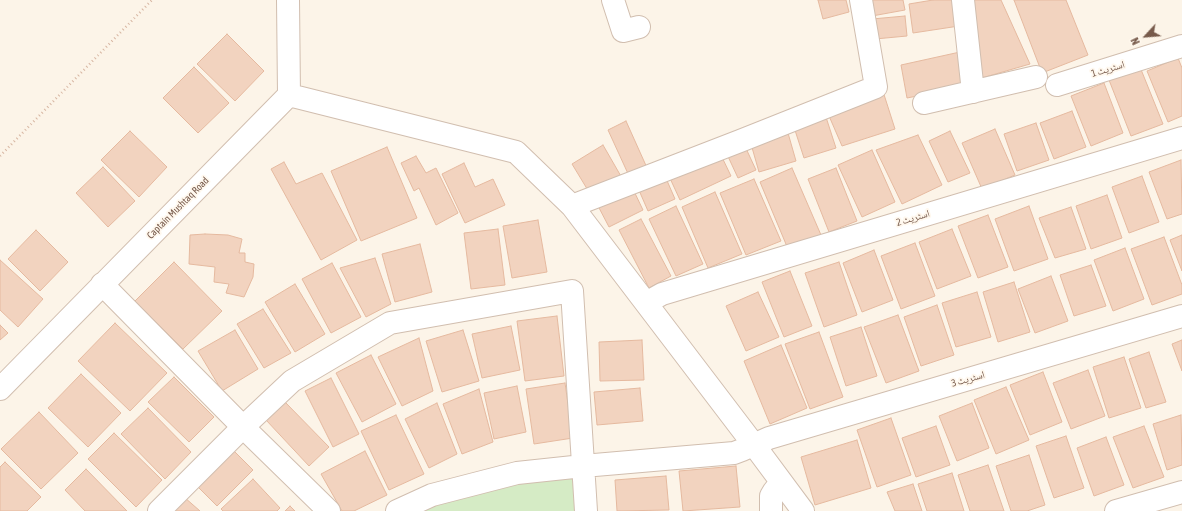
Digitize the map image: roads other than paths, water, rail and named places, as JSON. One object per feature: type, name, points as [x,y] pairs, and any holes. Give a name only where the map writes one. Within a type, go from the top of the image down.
[{"type":"street","points":[[288,0],[289,95],[516,152],[572,206],[754,444],[803,511]]},
{"type":"street","points":[[613,0],[623,31],[639,27]]},
{"type":"street","points":[[572,206],[876,87],[861,0]]},
{"type":"street","points":[[963,0],[973,92]]},
{"type":"street","name":"اسٹریٹ 1","points":[[1057,85],[1182,46]]},
{"type":"street","points":[[924,103],[1036,77]]},
{"type":"street","name":"Captain Mushtaq Road","points":[[0,389],[289,95]]},
{"type":"street","name":"اسٹریٹ 2","points":[[646,303],[662,294],[1182,138]]},
{"type":"street","points":[[102,284],[243,427],[329,511]]},
{"type":"street","points":[[159,511],[292,380],[390,323],[572,291],[586,511]]},
{"type":"street","name":"اسٹریٹ 3","points":[[397,511],[432,495],[510,475],[583,466],[734,452],[785,434],[1182,316]]},
{"type":"street","points":[[771,511],[771,496],[781,482]]},
{"type":"street","points":[[1116,511],[1182,492]]}]
